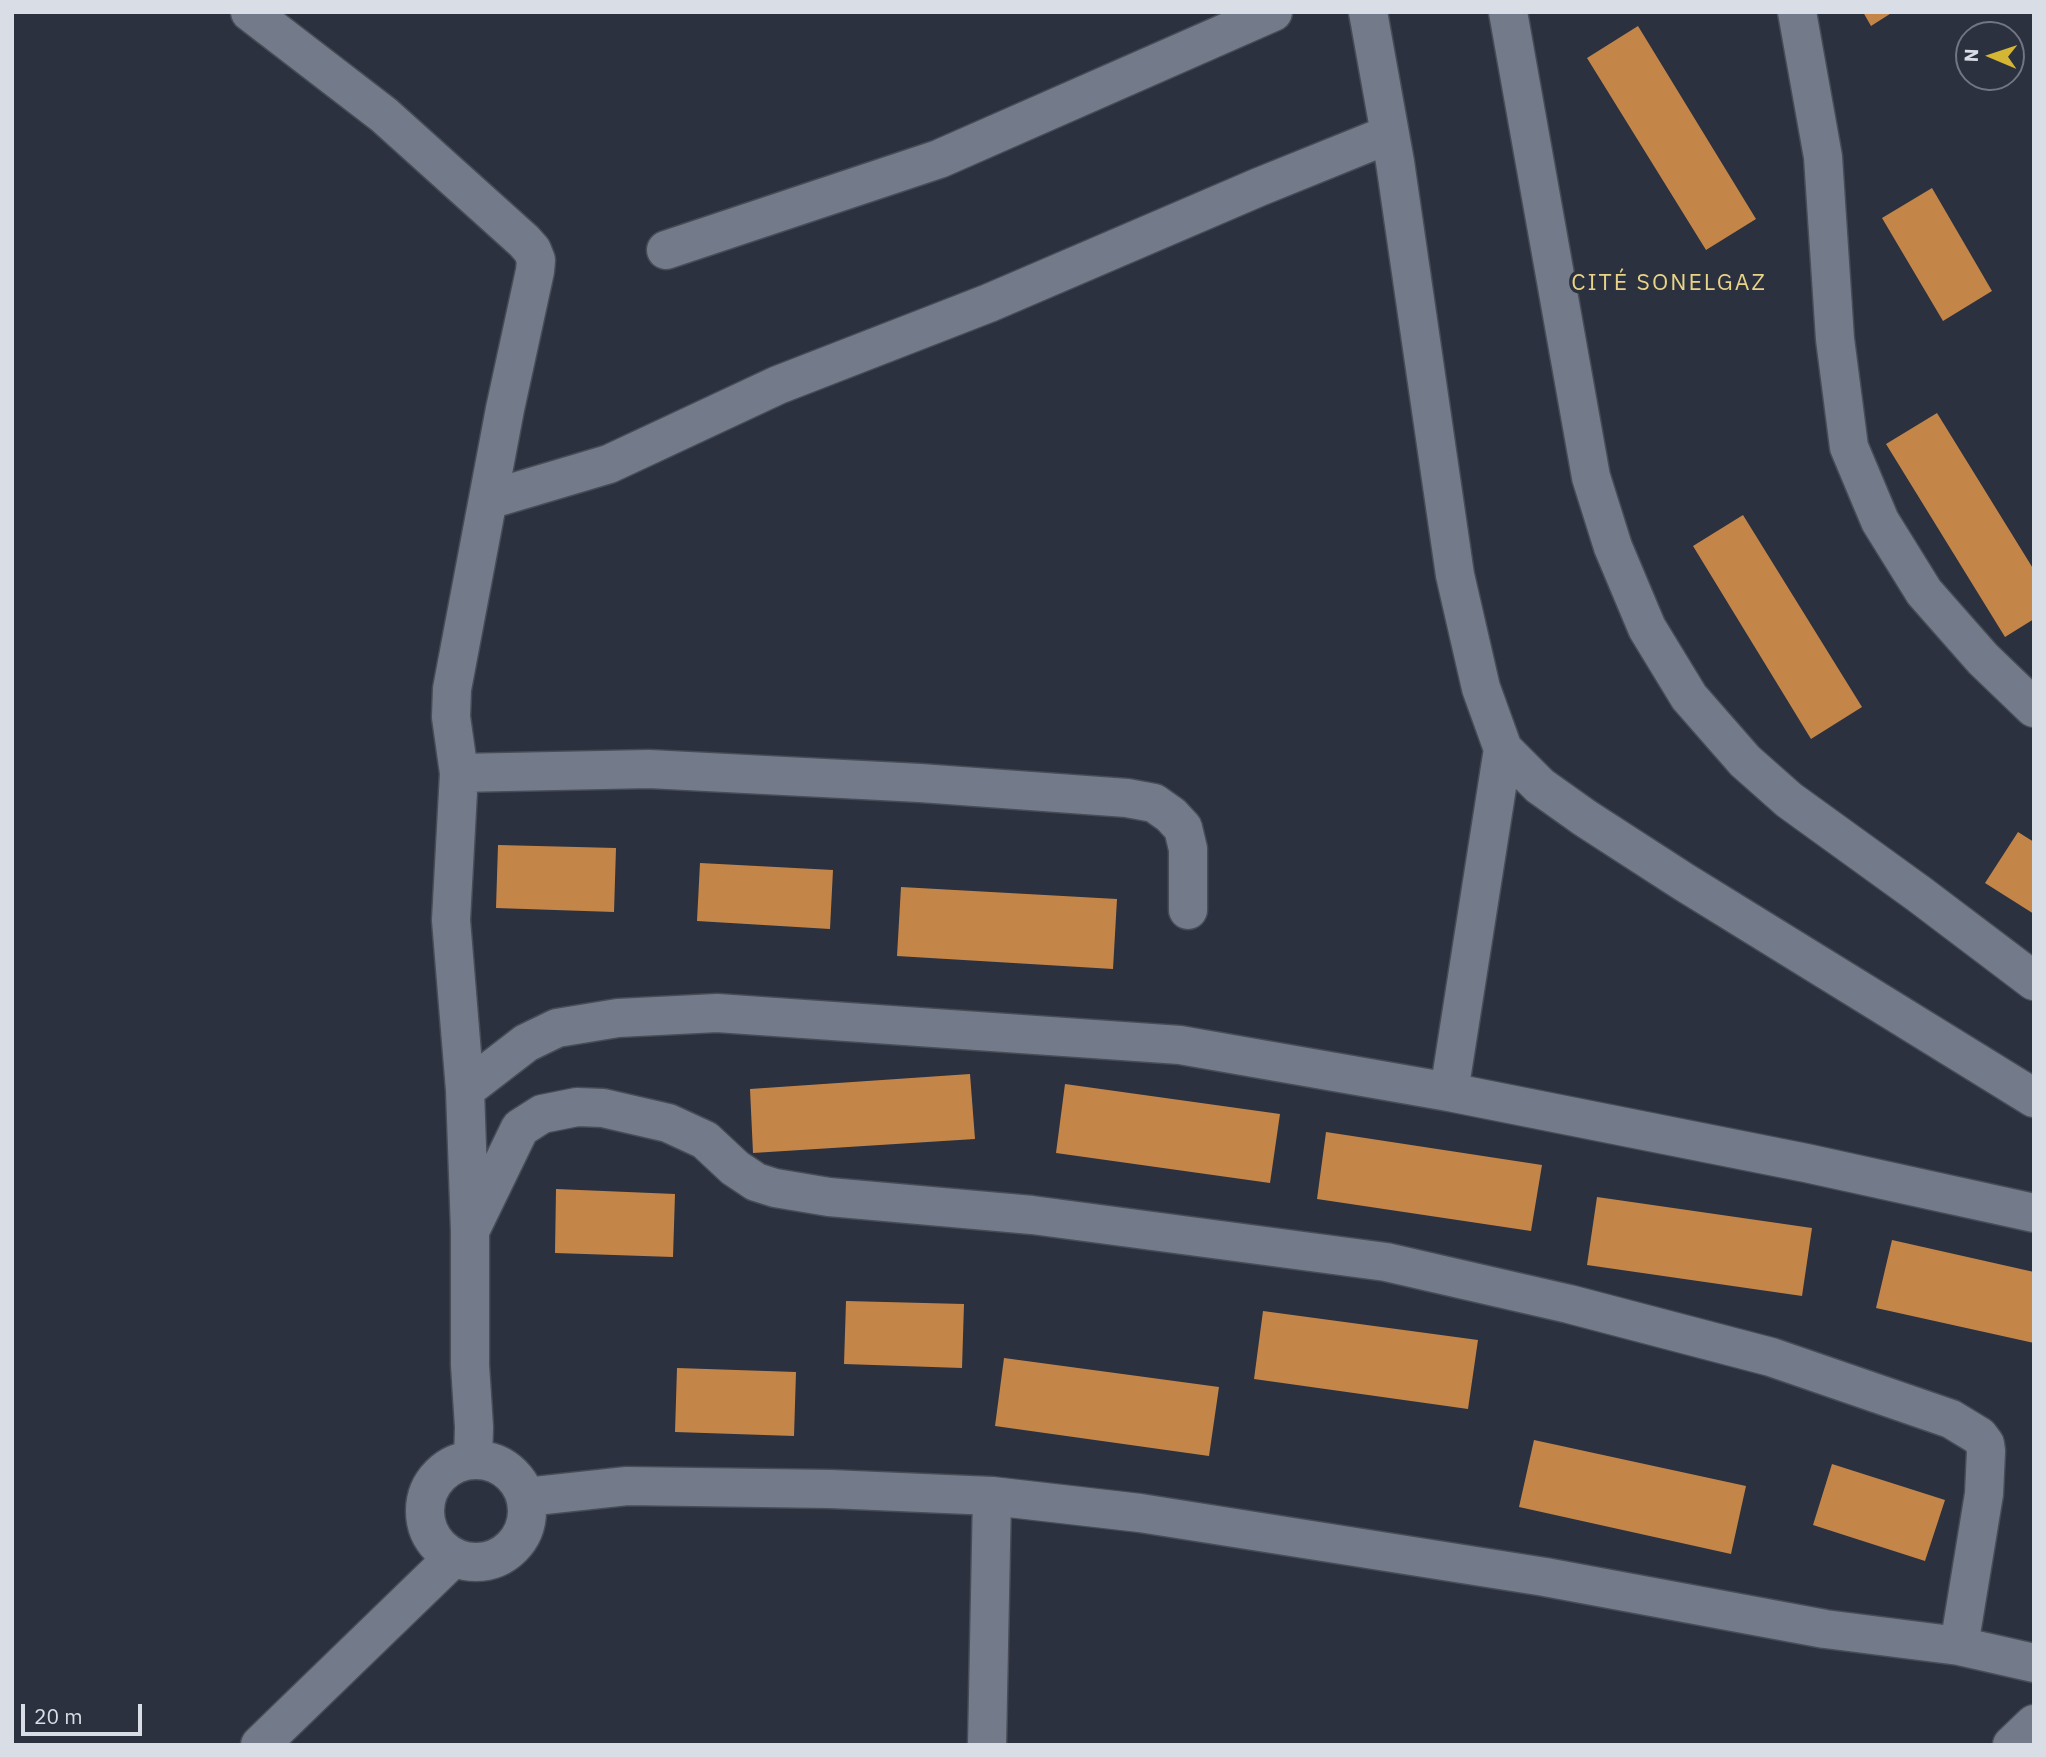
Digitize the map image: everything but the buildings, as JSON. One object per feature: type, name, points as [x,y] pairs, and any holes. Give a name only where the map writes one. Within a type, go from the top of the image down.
[{"type":"street","points":[[250,12],[384,115],[524,241],[536,260],[452,689],[451,717],[459,773],[451,920],[465,1090],[473,1460]]},
{"type":"street","points":[[666,250],[939,159],[1273,12]]},
{"type":"street","points":[[1368,12],[1390,134],[1455,575],[1480,688],[1503,749],[1540,786],[1585,818],[2034,1098]]},
{"type":"street","points":[[1508,12],[1591,477],[1613,547],[1647,628],[1689,697],[1745,761],[1789,800],[2034,981]]},
{"type":"street","points":[[1797,12],[1822,157],[1835,340],[1849,447],[1880,521],[1924,592],[1983,659],[2034,708]]},
{"type":"street","points":[[488,500],[609,464],[778,385],[989,303],[1390,134]]},
{"type":"street","points":[[1449,1092],[1503,749]]},
{"type":"street","points":[[459,773],[649,769],[920,783],[1127,798],[1154,803],[1183,828],[1188,849],[1188,910]]},
{"type":"street","points":[[465,1090],[526,1043],[557,1028],[618,1018],[717,1013],[1180,1045],[1449,1092],[1806,1163],[2034,1213]]},
{"type":"street","points":[[470,1231],[520,1128],[542,1114],[578,1107],[603,1108],[668,1123],[705,1140],[735,1168],[756,1182],[775,1188],[829,1197],[1032,1215],[1387,1262],[1569,1304],[1771,1357],[1951,1419],[1979,1436],[1985,1444],[1984,1494],[1959,1646]]},
{"type":"street","points":[[473,1460],[490,1462],[506,1469],[526,1497],[524,1530],[509,1550],[486,1561],[470,1562],[453,1557],[440,1547],[426,1518],[426,1501],[432,1485],[443,1473],[457,1464],[473,1460]]},
{"type":"street","points":[[526,1497],[628,1486],[831,1489],[992,1496],[1140,1513],[1545,1577],[1825,1629],[1959,1646],[2034,1663]]},
{"type":"street","points":[[987,1745],[992,1496]]},
{"type":"street","points":[[260,1745],[453,1557]]},
{"type":"street","points":[[2012,1745],[2034,1724]]},
{"type":"district","name":"CITÉ SONELGAZ","points":[[1669,283]]}]
